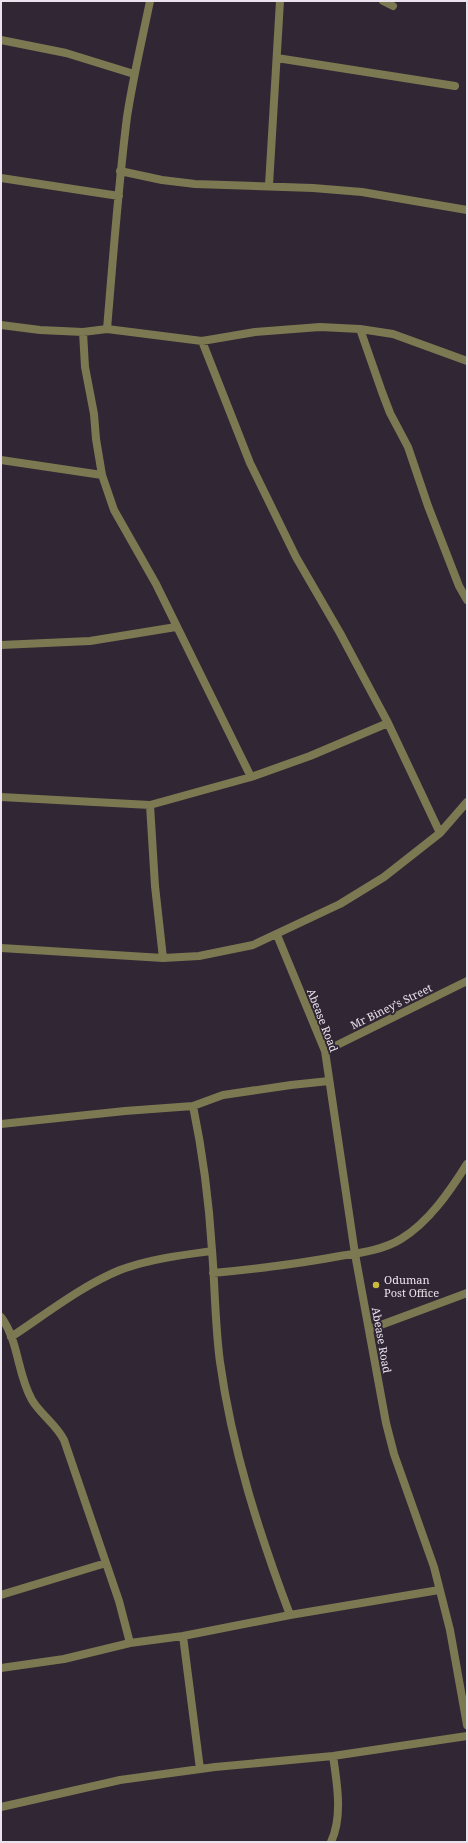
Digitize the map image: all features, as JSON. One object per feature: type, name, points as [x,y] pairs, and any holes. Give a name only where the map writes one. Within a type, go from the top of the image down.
[{"type":"street","points":[[107,330],[120,171],[134,74],[150,1]]},
{"type":"street","points":[[269,186],[280,1]]},
{"type":"street","points":[[383,1],[393,6]]},
{"type":"street","points":[[1,40],[66,53],[134,74]]},
{"type":"street","points":[[277,58],[455,86]]},
{"type":"street","points":[[120,171],[162,180],[195,184],[269,186],[362,192],[467,210]]},
{"type":"street","points":[[1,178],[119,196]]},
{"type":"street","points":[[1,325],[40,330],[83,332],[107,330],[202,341],[255,332],[320,327],[360,328],[394,334],[467,361]]},
{"type":"street","points":[[360,328],[390,413],[408,446],[428,506],[459,586],[467,600]]},
{"type":"street","points":[[83,332],[85,367],[94,414],[96,439],[102,475],[114,510],[156,584],[251,777]]},
{"type":"street","points":[[202,341],[250,463],[292,550],[388,723],[440,833]]},
{"type":"street","points":[[1,460],[102,475]]},
{"type":"street","points":[[1,645],[90,641],[176,627]]},
{"type":"street","points":[[1,797],[150,805],[251,777],[310,756],[388,723]]},
{"type":"street","points":[[1,948],[163,958],[223,952],[253,945],[277,935],[362,892],[384,877],[440,833],[467,802]]},
{"type":"street","points":[[150,805],[155,886],[163,958]]},
{"type":"street","name":"Abease Road","points":[[277,935],[325,1051],[355,1254],[370,1329],[386,1423],[394,1454],[434,1567],[450,1630],[467,1725]]},
{"type":"street","name":"Mr Biney’s Street","points":[[325,1051],[467,980]]},
{"type":"street","points":[[1,1124],[125,1111],[193,1106],[223,1095],[330,1081]]},
{"type":"street","points":[[193,1106],[203,1163],[212,1251],[220,1361],[238,1459],[290,1615]]},
{"type":"street","points":[[213,1272],[309,1262],[355,1254],[389,1245],[412,1231],[438,1205],[467,1164]]},
{"type":"street","points":[[11,1337],[71,1297],[120,1270],[172,1257],[212,1251]]},
{"type":"street","points":[[370,1329],[467,1293]]},
{"type":"street","points":[[1,1317],[11,1337],[27,1389],[33,1400],[59,1430],[64,1440],[119,1601],[130,1643]]},
{"type":"street","points":[[1,1595],[106,1563]]},
{"type":"street","points":[[1,1668],[64,1659],[130,1643],[183,1636],[290,1615],[440,1590]]},
{"type":"street","points":[[183,1636],[200,1769]]},
{"type":"street","points":[[1,1807],[120,1780],[200,1769],[333,1756],[467,1736]]},
{"type":"street","points":[[331,1842],[336,1833],[337,1813],[337,1784],[333,1756]]},
{"type":"place","name":"Oduman Post Office","points":[[376,1285]]}]
